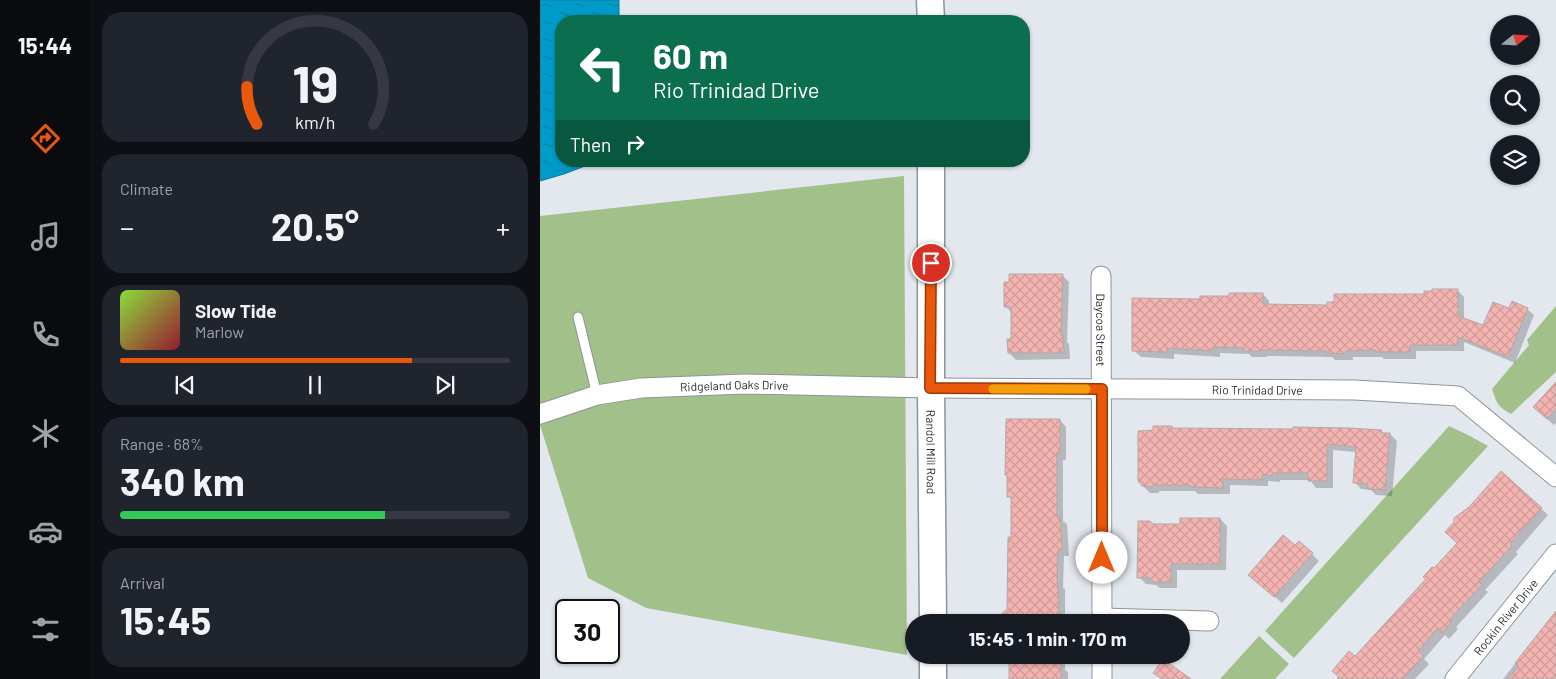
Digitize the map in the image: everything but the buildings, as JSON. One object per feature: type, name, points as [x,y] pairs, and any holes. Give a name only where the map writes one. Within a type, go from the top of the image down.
[{"type":"main road","points":[[930,0],[931,15]]},
{"type":"main road","name":"Randol Mill Road","points":[[931,167],[930,388],[933,614]]},
{"type":"main road","points":[[933,664],[934,679]]},
{"type":"street","name":"Daycoa Street","points":[[1101,276],[1102,614]]},
{"type":"street","name":"Ridgeland Oaks Drive","points":[[540,414],[597,395],[641,388],[745,384],[930,388]]},
{"type":"street","name":"Rio Trinidad Drive","points":[[930,388],[1355,390],[1458,396],[1556,477]]},
{"type":"street","name":"Rockin River Drive","points":[[1455,679],[1556,554]]},
{"type":"street","points":[[1190,621],[1209,621]]},
{"type":"street","points":[[1102,664],[1102,679]]},
{"type":"lane","points":[[578,317],[597,395]]},
{"type":"green space","points":[[904,176],[907,614],[905,614],[905,655],[646,608],[588,578],[540,425],[540,216]]},
{"type":"green space","points":[[1556,306],[1556,372],[1511,414],[1498,404],[1492,389],[1529,345],[1527,340]]},
{"type":"green space","points":[[1449,426],[1488,446],[1294,658],[1265,631]]},
{"type":"green space","points":[[1259,636],[1289,664],[1275,679],[1220,679]]},
{"type":"water","points":[[540,0],[619,0],[619,15],[555,15],[555,167],[582,167],[540,181]]},
{"type":"slow traffic","points":[[993,389],[1086,389]]},
{"type":"route","points":[[931,263],[930,388],[1102,389],[1102,558]]}]
